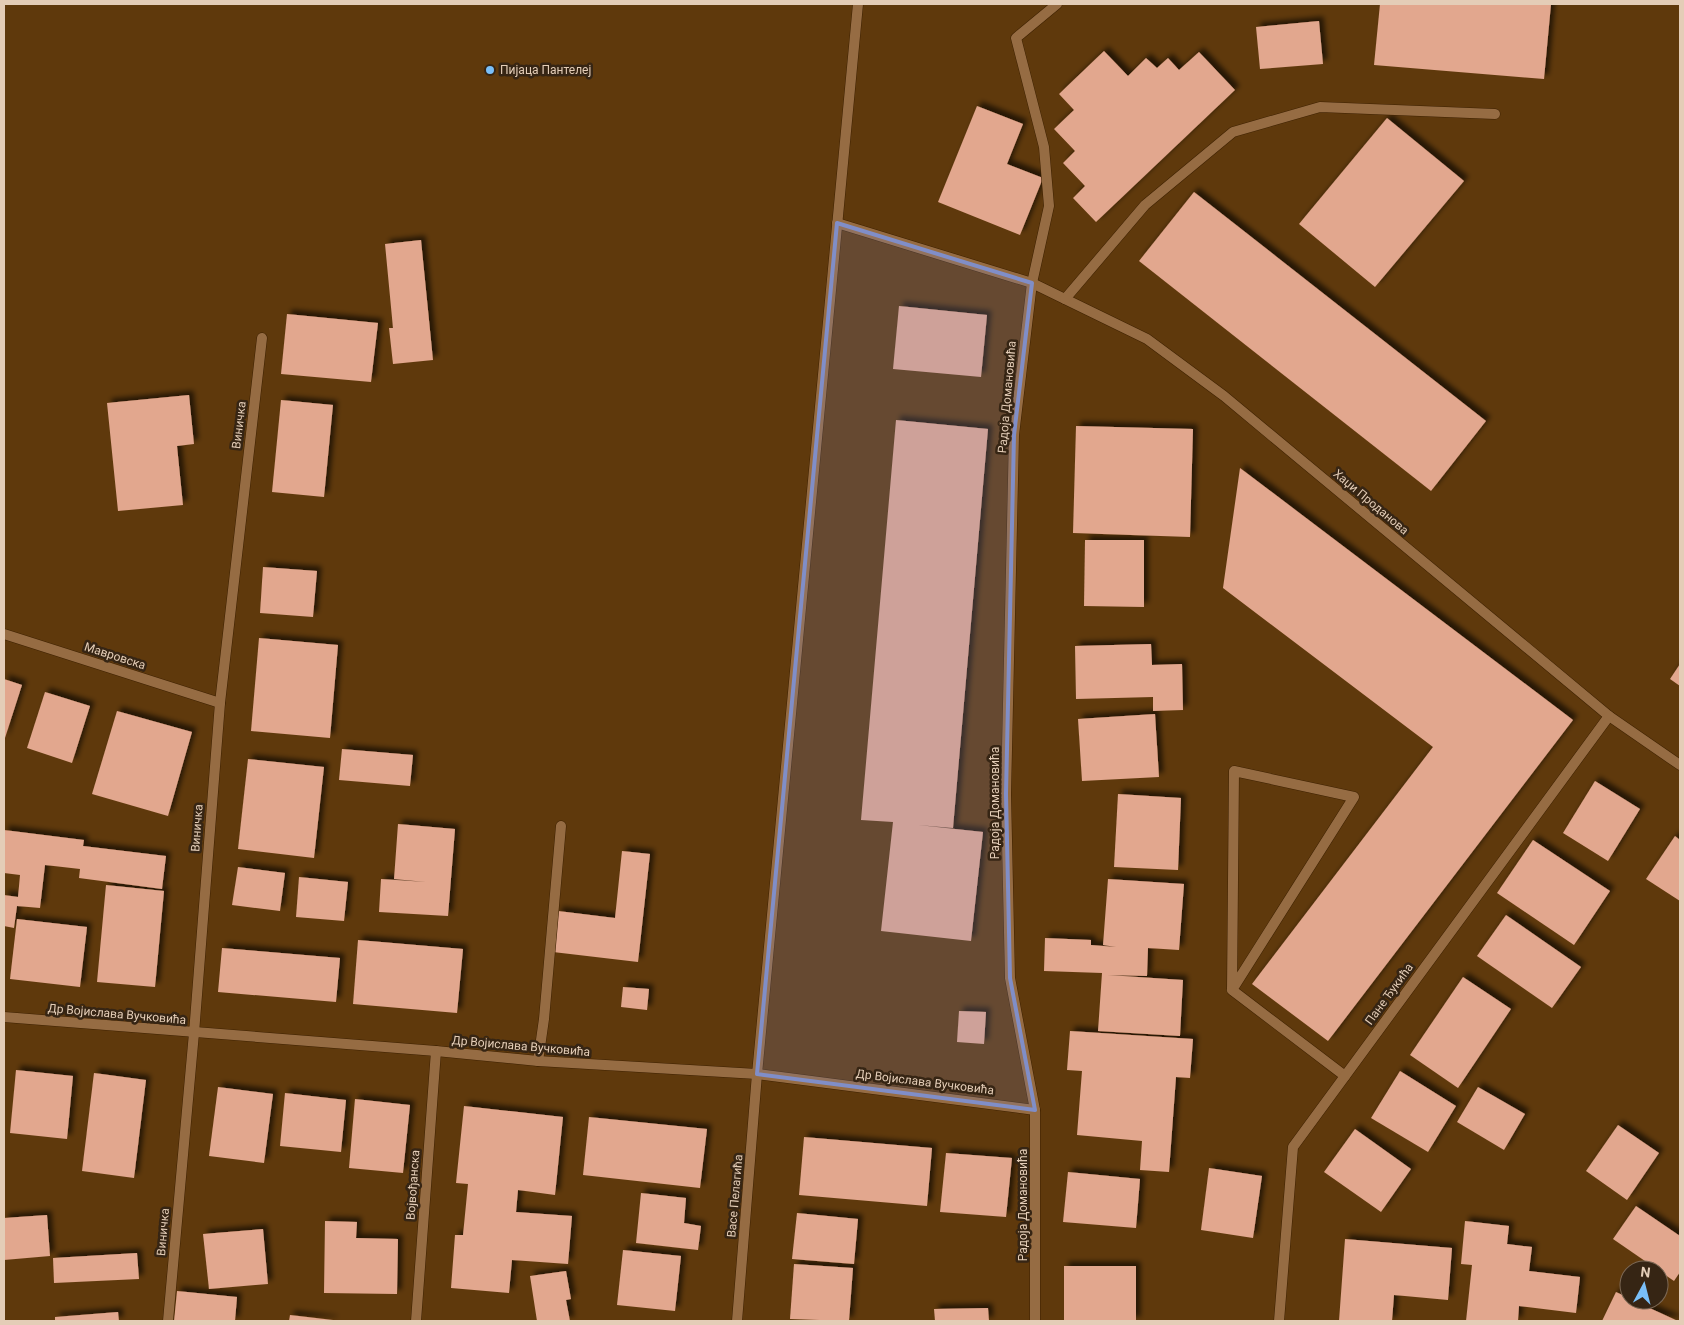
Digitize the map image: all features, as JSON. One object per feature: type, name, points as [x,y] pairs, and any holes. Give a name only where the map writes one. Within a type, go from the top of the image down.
[{"type":"street","points":[[858,4],[837,223],[1032,283]]},
{"type":"street","name":"Радоја Домановића","points":[[1035,1321],[1035,1110],[1010,978],[1006,794],[1014,435],[1032,283],[1049,206],[1044,147],[1016,38],[1058,4]]},
{"type":"street","points":[[1065,299],[1145,206],[1233,132],[1320,106],[1495,114]]},
{"type":"street","name":"Васе Пелагића","points":[[737,1321],[837,223]]},
{"type":"street","name":"Хаџи Проданова","points":[[1032,283],[1147,339],[1224,396],[1609,716],[1680,765]]},
{"type":"street","name":"Виничка","points":[[168,1321],[194,1033],[220,703],[262,338]]},
{"type":"street","name":"Мавровска","points":[[4,634],[220,703]]},
{"type":"street","name":"Пане Ђукића","points":[[1279,1321],[1293,1147],[1609,716]]},
{"type":"street","points":[[1234,771],[1354,797],[1301,881],[1232,990],[1234,771]]},
{"type":"street","points":[[538,1061],[544,1019],[561,826]]},
{"type":"street","points":[[1232,990],[1345,1076]]},
{"type":"street","name":"Др Војислава Вучковића","points":[[4,1017],[436,1051],[538,1061],[714,1070],[1035,1110]]},
{"type":"street","name":"Војвођанска","points":[[416,1321],[436,1051]]},
{"type":"highlighted area","points":[[837,223],[1032,283],[1014,435],[1006,794],[1010,978],[1035,1110],[757,1074]]},
{"type":"building","points":[[1380,4],[1551,4],[1544,79],[1374,65]]},
{"type":"building","points":[[1319,21],[1323,64],[1260,69],[1256,27]]},
{"type":"building","points":[[1104,51],[1128,76],[1146,58],[1157,68],[1168,58],[1179,70],[1199,52],[1235,90],[1096,222],[1073,198],[1085,186],[1063,163],[1075,151],[1054,129],[1074,110],[1059,94]]},
{"type":"building","points":[[977,106],[1023,124],[1007,164],[1043,178],[1020,235],[938,202]]},
{"type":"building","points":[[1387,118],[1464,181],[1375,287],[1299,224]]},
{"type":"building","points":[[1194,192],[1486,421],[1431,491],[1139,261]]},
{"type":"building","points":[[421,240],[433,360],[393,364],[389,328],[393,328],[385,244]]},
{"type":"building","points":[[899,306],[987,315],[981,377],[893,369]]},
{"type":"building","points":[[287,314],[378,323],[371,382],[281,374]]},
{"type":"building","points":[[189,395],[194,444],[177,446],[183,505],[118,511],[107,403]]},
{"type":"building","points":[[281,400],[333,405],[324,497],[272,492]]},
{"type":"building","points":[[896,420],[988,429],[953,828],[918,825],[983,832],[971,941],[881,931],[893,822],[861,820]]},
{"type":"building","points":[[1076,426],[1193,429],[1190,537],[1073,533]]},
{"type":"building","points":[[1240,468],[1573,720],[1328,1041],[1252,984],[1433,747],[1223,588]]},
{"type":"building","points":[[1085,540],[1144,540],[1144,607],[1084,606]]},
{"type":"building","points":[[263,567],[317,571],[313,617],[260,613]]},
{"type":"building","points":[[259,638],[338,645],[330,738],[251,731]]},
{"type":"building","points":[[1151,644],[1152,665],[1182,664],[1183,710],[1153,711],[1153,697],[1076,699],[1075,646]]},
{"type":"building","points":[[1680,664],[1680,686],[1670,679]]},
{"type":"building","points":[[4,679],[22,685],[4,741]]},
{"type":"building","points":[[45,692],[90,706],[72,763],[27,748]]},
{"type":"building","points":[[117,711],[192,732],[168,816],[92,794]]},
{"type":"building","points":[[1155,714],[1159,777],[1082,781],[1078,719]]},
{"type":"building","points":[[342,749],[413,755],[410,786],[339,780]]},
{"type":"building","points":[[248,759],[324,767],[314,858],[238,849]]},
{"type":"building","points":[[1595,781],[1640,809],[1608,861],[1563,833]]},
{"type":"building","points":[[1118,794],[1181,798],[1178,870],[1114,867]]},
{"type":"building","points":[[398,824],[455,829],[448,916],[379,912],[381,879],[426,882],[394,879]]},
{"type":"building","points":[[4,830],[84,840],[83,846],[166,856],[162,889],[79,878],[80,869],[45,865],[40,908],[17,906],[14,928],[4,926],[4,895],[18,897],[20,875],[4,873]]},
{"type":"building","points":[[1675,836],[1680,840],[1680,901],[1646,879]]},
{"type":"building","points":[[1533,840],[1610,891],[1574,945],[1497,893]]},
{"type":"building","points":[[622,851],[650,854],[638,962],[553,952],[558,911],[615,918]]},
{"type":"building","points":[[238,867],[285,873],[280,911],[232,905]]},
{"type":"building","points":[[299,877],[348,882],[344,921],[296,917]]},
{"type":"building","points":[[1108,879],[1184,884],[1179,950],[1148,948],[1147,976],[1108,975],[1183,980],[1180,1036],[1098,1031],[1102,973],[1044,971],[1045,938],[1091,940],[1091,945],[1116,947],[1103,945]]},
{"type":"building","points":[[106,885],[164,891],[155,987],[97,982]]},
{"type":"building","points":[[1506,915],[1581,967],[1552,1008],[1477,956]]},
{"type":"building","points":[[17,919],[87,927],[80,987],[10,979]]},
{"type":"building","points":[[358,940],[463,949],[457,1013],[353,1004]]},
{"type":"building","points":[[222,948],[340,958],[336,1002],[218,992]]},
{"type":"building","points":[[1463,977],[1511,1009],[1458,1088],[1410,1055]]},
{"type":"building","points":[[623,987],[649,989],[647,1010],[621,1007]]},
{"type":"building","points":[[959,1011],[986,1012],[984,1044],[957,1042]]},
{"type":"building","points":[[1070,1031],[1193,1039],[1190,1078],[1176,1077],[1169,1172],[1140,1170],[1142,1141],[1077,1135],[1082,1071],[1067,1070]]},
{"type":"building","points":[[16,1070],[73,1076],[67,1139],[10,1133]]},
{"type":"building","points":[[1400,1071],[1456,1106],[1428,1152],[1371,1118]]},
{"type":"building","points":[[94,1073],[146,1080],[134,1178],[82,1171]]},
{"type":"building","points":[[218,1087],[273,1094],[264,1163],[209,1156]]},
{"type":"building","points":[[1478,1087],[1525,1114],[1504,1150],[1457,1122]]},
{"type":"building","points":[[285,1093],[346,1100],[341,1152],[280,1146]]},
{"type":"building","points":[[355,1099],[410,1105],[403,1173],[349,1168]]},
{"type":"building","points":[[464,1106],[563,1117],[555,1195],[518,1190],[516,1212],[572,1216],[568,1264],[512,1260],[509,1293],[451,1288],[455,1235],[463,1235],[468,1184],[456,1183]]},
{"type":"building","points":[[589,1117],[707,1129],[700,1188],[583,1175]]},
{"type":"building","points":[[1618,1125],[1659,1153],[1627,1200],[1586,1171]]},
{"type":"building","points":[[1355,1129],[1411,1169],[1381,1212],[1324,1172]]},
{"type":"building","points":[[804,1137],[932,1148],[927,1206],[799,1195]]},
{"type":"building","points":[[946,1153],[1012,1158],[1006,1217],[940,1212]]},
{"type":"building","points":[[1209,1168],[1262,1176],[1253,1238],[1201,1230]]},
{"type":"building","points":[[1068,1172],[1140,1179],[1136,1228],[1063,1222]]},
{"type":"building","points":[[641,1193],[686,1198],[684,1223],[701,1226],[698,1250],[636,1243]]},
{"type":"building","points":[[1636,1206],[1680,1236],[1680,1272],[1674,1281],[1669,1278],[1669,1260],[1644,1260],[1613,1239]]},
{"type":"building","points":[[797,1213],[858,1219],[854,1264],[792,1259]]},
{"type":"building","points":[[47,1215],[50,1256],[4,1260],[4,1218]]},
{"type":"building","points":[[325,1221],[357,1222],[356,1238],[398,1239],[397,1294],[324,1293]]},
{"type":"building","points":[[1465,1221],[1509,1226],[1507,1244],[1532,1247],[1529,1271],[1580,1277],[1576,1313],[1519,1306],[1518,1321],[1466,1321],[1472,1265],[1461,1264]]},
{"type":"building","points":[[263,1229],[268,1284],[209,1289],[203,1234]]},
{"type":"building","points":[[1345,1239],[1452,1248],[1448,1300],[1394,1295],[1392,1321],[1339,1321]]},
{"type":"building","points":[[623,1250],[681,1256],[675,1311],[617,1305]]},
{"type":"building","points":[[137,1253],[139,1279],[54,1283],[53,1258]]},
{"type":"building","points":[[794,1264],[853,1268],[849,1321],[790,1319]]},
{"type":"building","points":[[1064,1266],[1136,1266],[1136,1321],[1064,1321]]},
{"type":"building","points":[[566,1271],[571,1299],[566,1300],[570,1321],[537,1321],[530,1276]]},
{"type":"building","points":[[177,1291],[237,1297],[235,1321],[174,1321]]},
{"type":"building","points":[[1616,1292],[1619,1293],[1619,1310],[1654,1310],[1678,1321],[1602,1321]]},
{"type":"building","points":[[988,1308],[989,1321],[935,1321],[934,1309]]},
{"type":"building","points":[[118,1312],[119,1321],[55,1321],[55,1317]]},
{"type":"building","points":[[290,1315],[333,1320],[333,1321],[289,1321]]},
{"type":"place","name":"Пијаца Пантелеј","points":[[490,70]]}]
